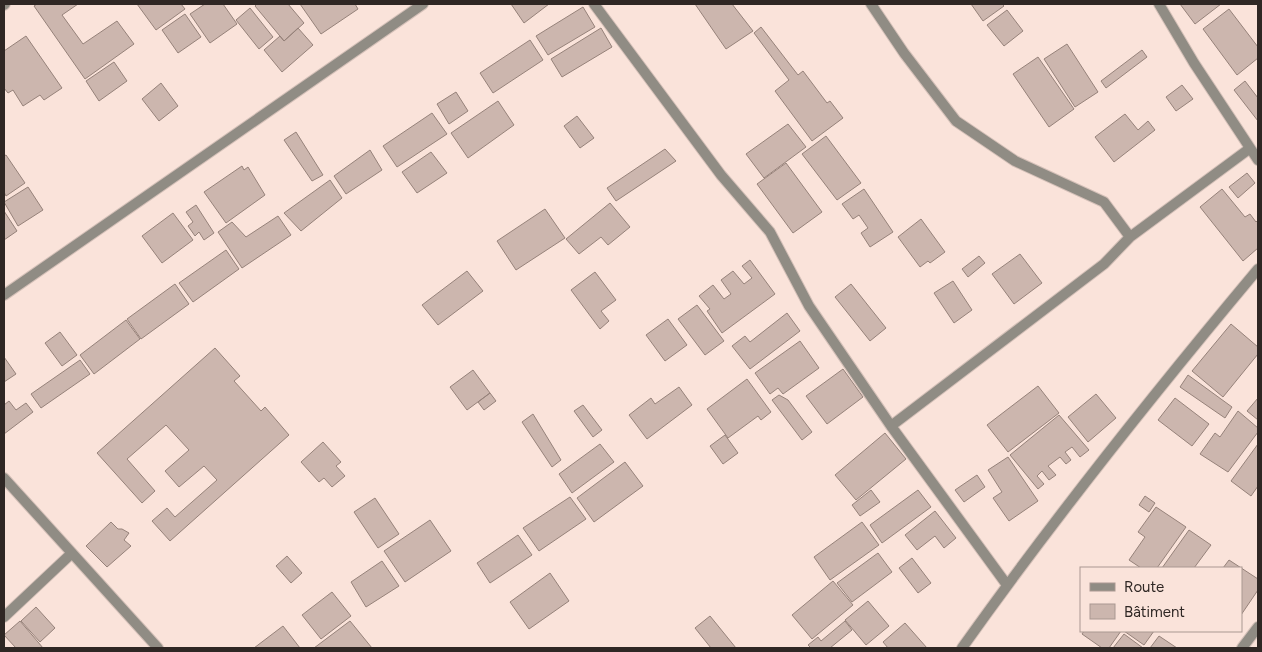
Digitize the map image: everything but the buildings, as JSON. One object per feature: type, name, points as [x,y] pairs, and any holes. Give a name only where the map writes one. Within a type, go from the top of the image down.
[{"type":"street","points":[[4,295],[422,4]]},
{"type":"street","points":[[594,4],[721,175],[770,232],[809,306],[891,426],[1007,585]]},
{"type":"street","points":[[871,4],[904,53],[956,121],[1015,162],[1104,202],[1130,237]]},
{"type":"street","points":[[1159,4],[1249,149],[1258,160]]},
{"type":"street","points":[[891,426],[1104,264],[1130,237],[1249,149]]},
{"type":"street","points":[[962,648],[1007,585],[1170,373],[1258,269]]},
{"type":"street","points":[[4,478],[158,648]]},
{"type":"street","points":[[4,617],[72,553]]},
{"type":"street","points":[[1242,648],[1258,627]]}]
